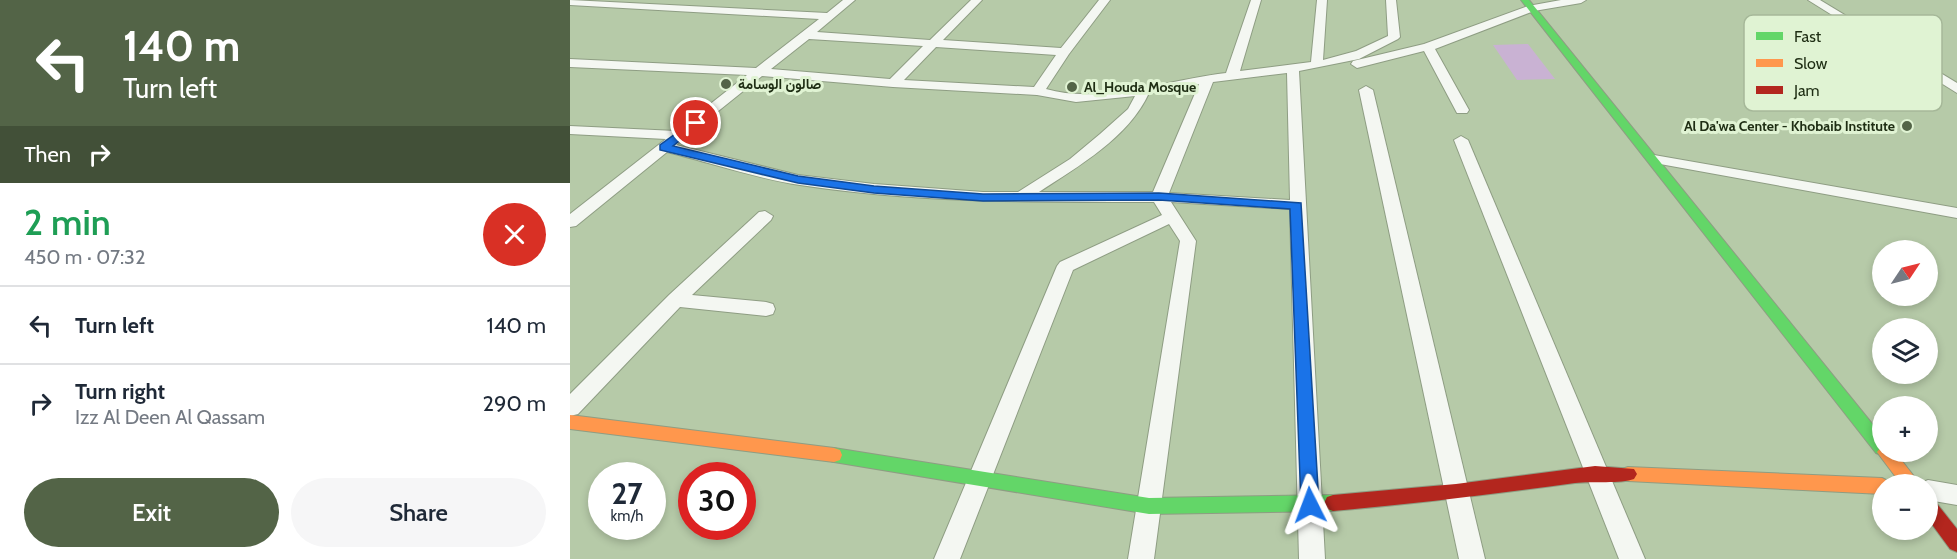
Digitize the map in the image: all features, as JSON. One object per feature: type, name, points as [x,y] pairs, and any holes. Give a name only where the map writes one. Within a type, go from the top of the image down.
[{"type":"street","points":[[570,222],[850,0]]},
{"type":"street","points":[[893,83],[977,0]]},
{"type":"street","points":[[1038,91],[1064,52],[1105,0]]},
{"type":"street","points":[[1232,75],[1256,0]]},
{"type":"street","points":[[1317,63],[1322,0]]},
{"type":"street","points":[[570,63],[760,72],[893,83],[1038,91],[1048,96],[1098,98],[1208,78],[1349,58],[1378,47],[1394,37],[1391,0]]},
{"type":"street","points":[[1317,63],[1337,66],[1368,63],[1428,47],[1528,4],[1581,0]]},
{"type":"street","points":[[1813,0],[1838,15]]},
{"type":"street","points":[[570,2],[830,16]]},
{"type":"street","points":[[1528,4],[1872,435]]},
{"type":"street","points":[[807,34],[1064,52]]},
{"type":"street","points":[[1428,47],[1462,110]]},
{"type":"street","points":[[1293,67],[1296,205],[1312,559]]},
{"type":"street","points":[[1159,197],[1208,78]]},
{"type":"street","points":[[1942,79],[1957,88]]},
{"type":"street","points":[[1023,196],[1074,162],[1105,137],[1134,111],[1144,90]]},
{"type":"street","points":[[1366,90],[1472,559]]},
{"type":"street","points":[[570,130],[680,135]]},
{"type":"street","points":[[1461,140],[1632,559]]},
{"type":"street","points":[[664,147],[798,180],[921,194],[983,197],[1159,197],[1296,205]]},
{"type":"street","points":[[1654,159],[1957,213]]},
{"type":"street","points":[[1142,559],[1188,240],[1159,197]]},
{"type":"street","points":[[570,408],[676,300],[765,216]]},
{"type":"street","points":[[947,559],[1066,266],[1173,216]]},
{"type":"street","points":[[676,300],[766,309]]},
{"type":"street","points":[[570,422],[793,448],[1149,506],[1310,505],[1456,492],[1595,472],[1872,486]]},
{"type":"street","points":[[1894,462],[1903,474]]},
{"type":"street","points":[[1938,492],[1957,495]]},
{"type":"street","points":[[1938,519],[1957,543]]},
{"type":"shaded area","points":[[1528,44],[1555,79],[1517,80],[1493,45]]},
{"type":"traffic: fast","points":[[1525,0],[1872,435]]},
{"type":"traffic: fast","points":[[834,455],[1149,506],[1333,503]]},
{"type":"traffic: slow","points":[[570,422],[834,455]]},
{"type":"traffic: slow","points":[[1893,462],[1903,474]]},
{"type":"traffic: slow","points":[[1628,474],[1872,486]]},
{"type":"traffic: jam","points":[[1333,503],[1456,492],[1595,473],[1628,474]]},
{"type":"traffic: jam","points":[[1938,519],[1957,543]]},
{"type":"place","name":"صالون الوسامة","points":[[726,84]]},
{"type":"place","name":"Al_Houda Mosque","points":[[1072,87]]},
{"type":"place","name":"Al Da'wa Center - Khobaib Institute","points":[[1907,126]]},
{"type":"route","points":[[696,123],[664,147],[798,180],[921,194],[983,197],[1077,195],[1159,197],[1296,205],[1310,505]]}]
